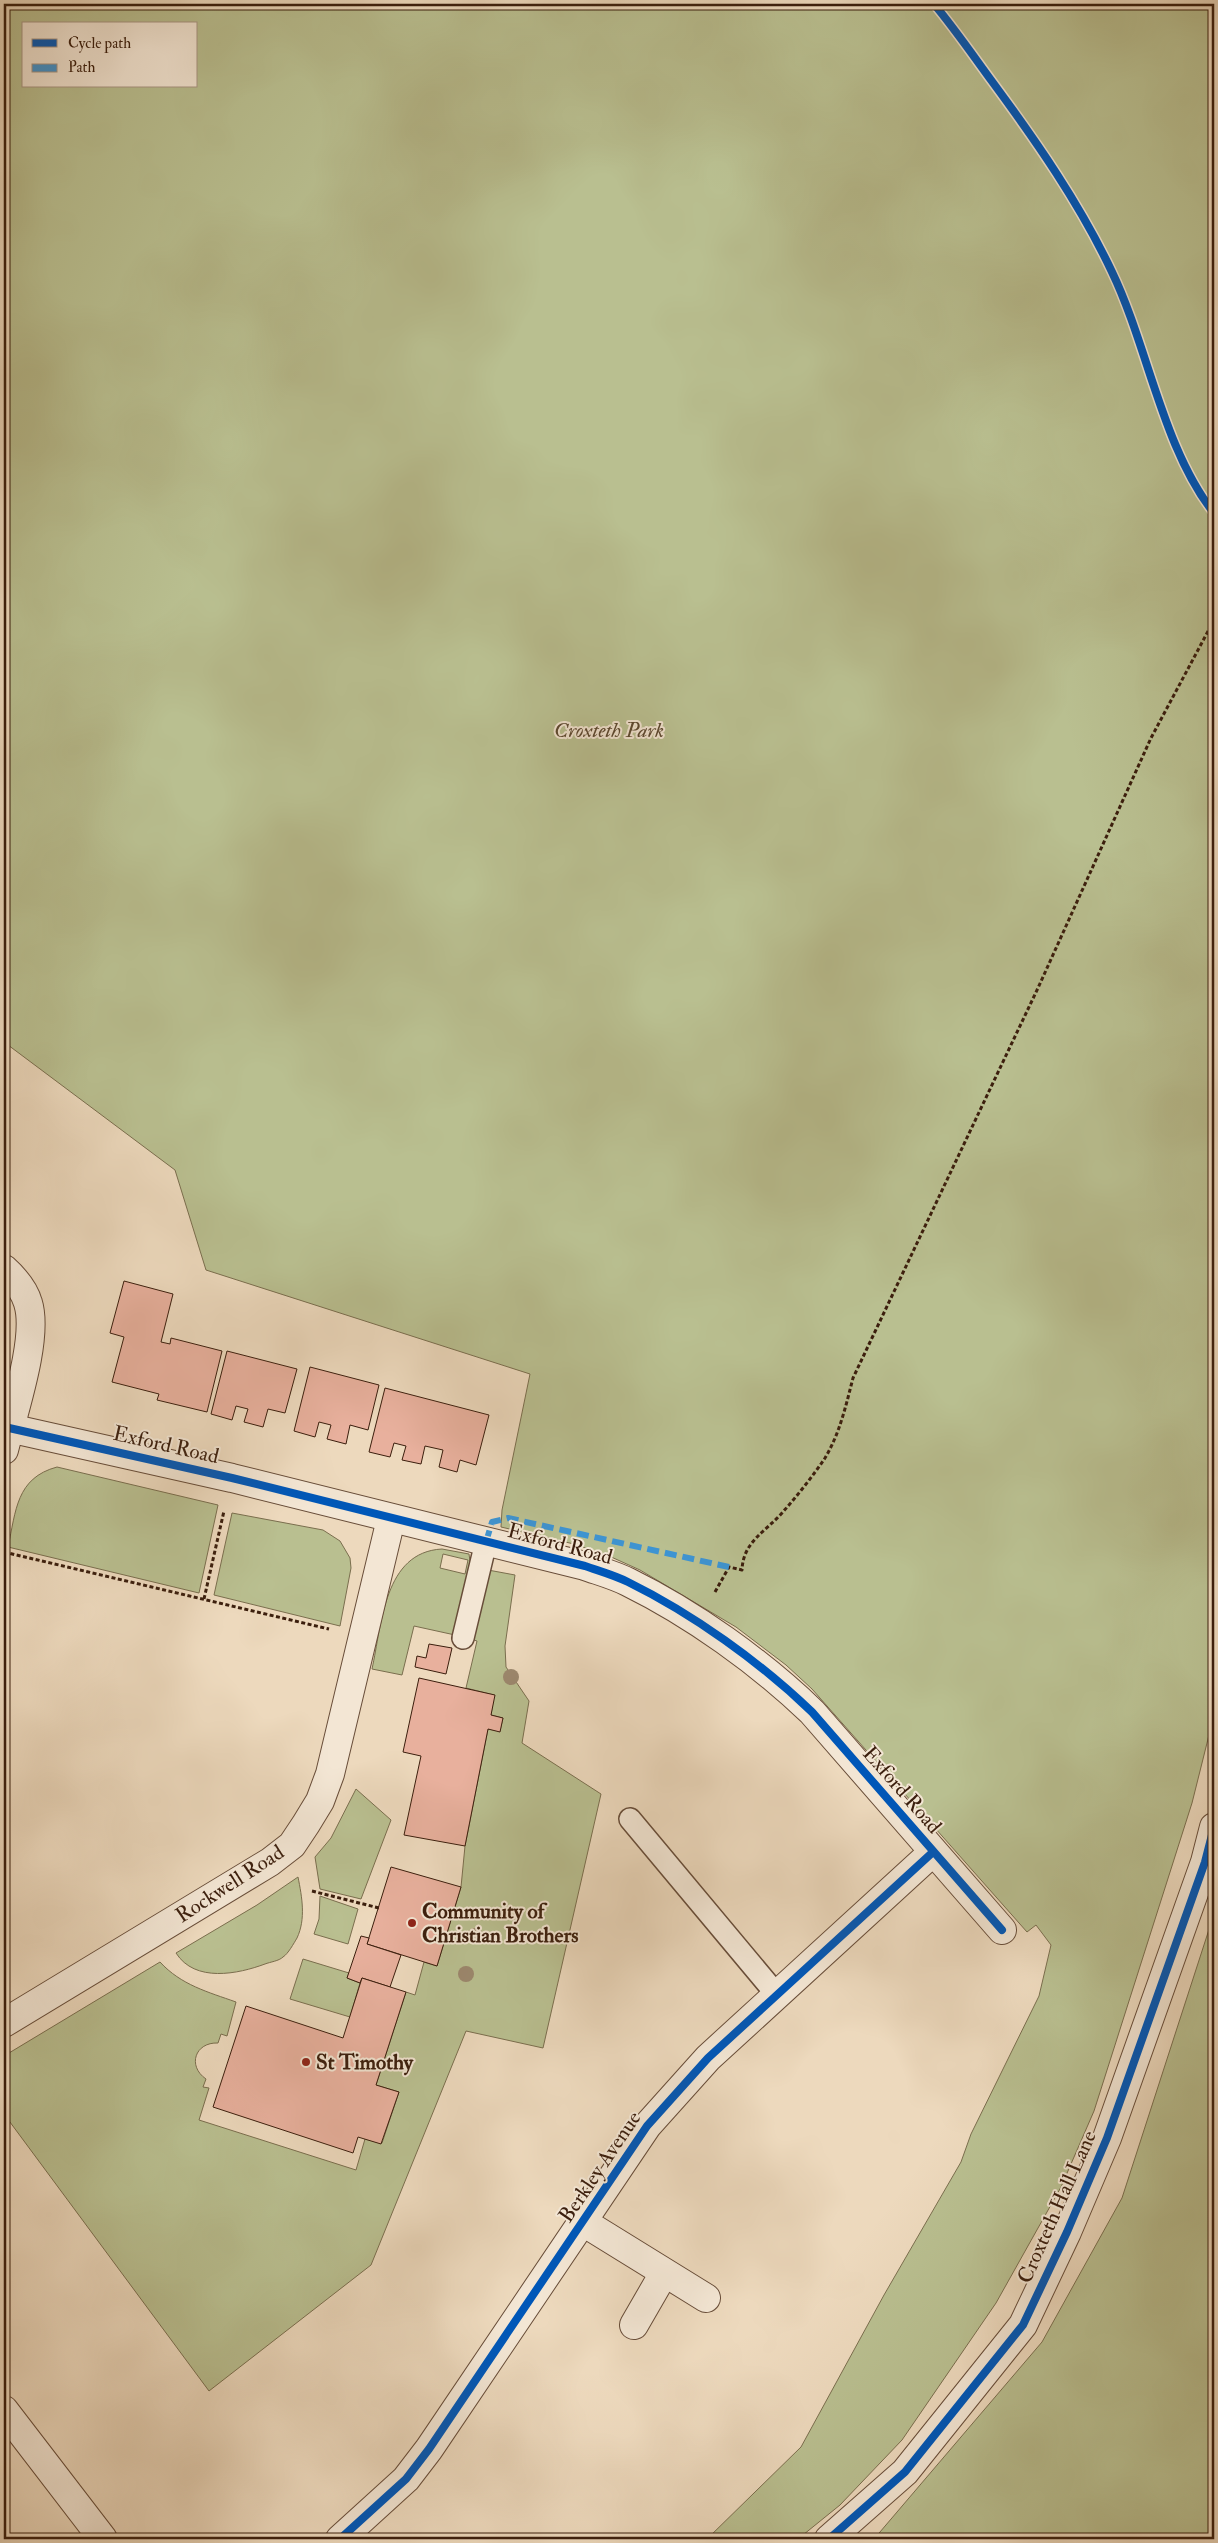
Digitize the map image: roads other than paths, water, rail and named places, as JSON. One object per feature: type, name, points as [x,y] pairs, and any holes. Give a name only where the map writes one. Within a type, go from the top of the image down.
[{"type":"street","points":[[4,1269],[12,1276],[26,1296],[29,1303],[30,1328],[28,1353],[7,1439]]},
{"type":"street","name":"Exford Road","points":[[7,1439],[232,1478],[390,1519],[585,1566],[627,1581],[697,1623],[778,1680],[812,1712],[1002,1930]]},
{"type":"street","name":"Rockwell Road","points":[[4,2023],[239,1883],[292,1845],[320,1801],[330,1774],[390,1519]]},
{"type":"street","name":"Croxteth Hall Lane","points":[[830,2539],[905,2472],[1023,2325],[1067,2232],[1107,2138],[1205,1862],[1214,1827]]},
{"type":"street","name":"Berkley Avenue","points":[[340,2539],[406,2479],[429,2449],[647,2126],[708,2058],[933,1852]]},
{"type":"street","points":[[583,2222],[706,2298]]},
{"type":"street","points":[[634,2326],[664,2272]]},
{"type":"street","points":[[8,2424],[103,2539]]},
{"type":"lane","points":[[463,1638],[486,1542]]},
{"type":"lane","points":[[630,1819],[777,1995]]},
{"type":"place","name":"Community of Christian Brothers","points":[[412,1923]]},
{"type":"place","name":"St Timothy","points":[[306,2062]]},
{"type":"park label","name":"Croxteth Park","points":[[609,730]]}]
